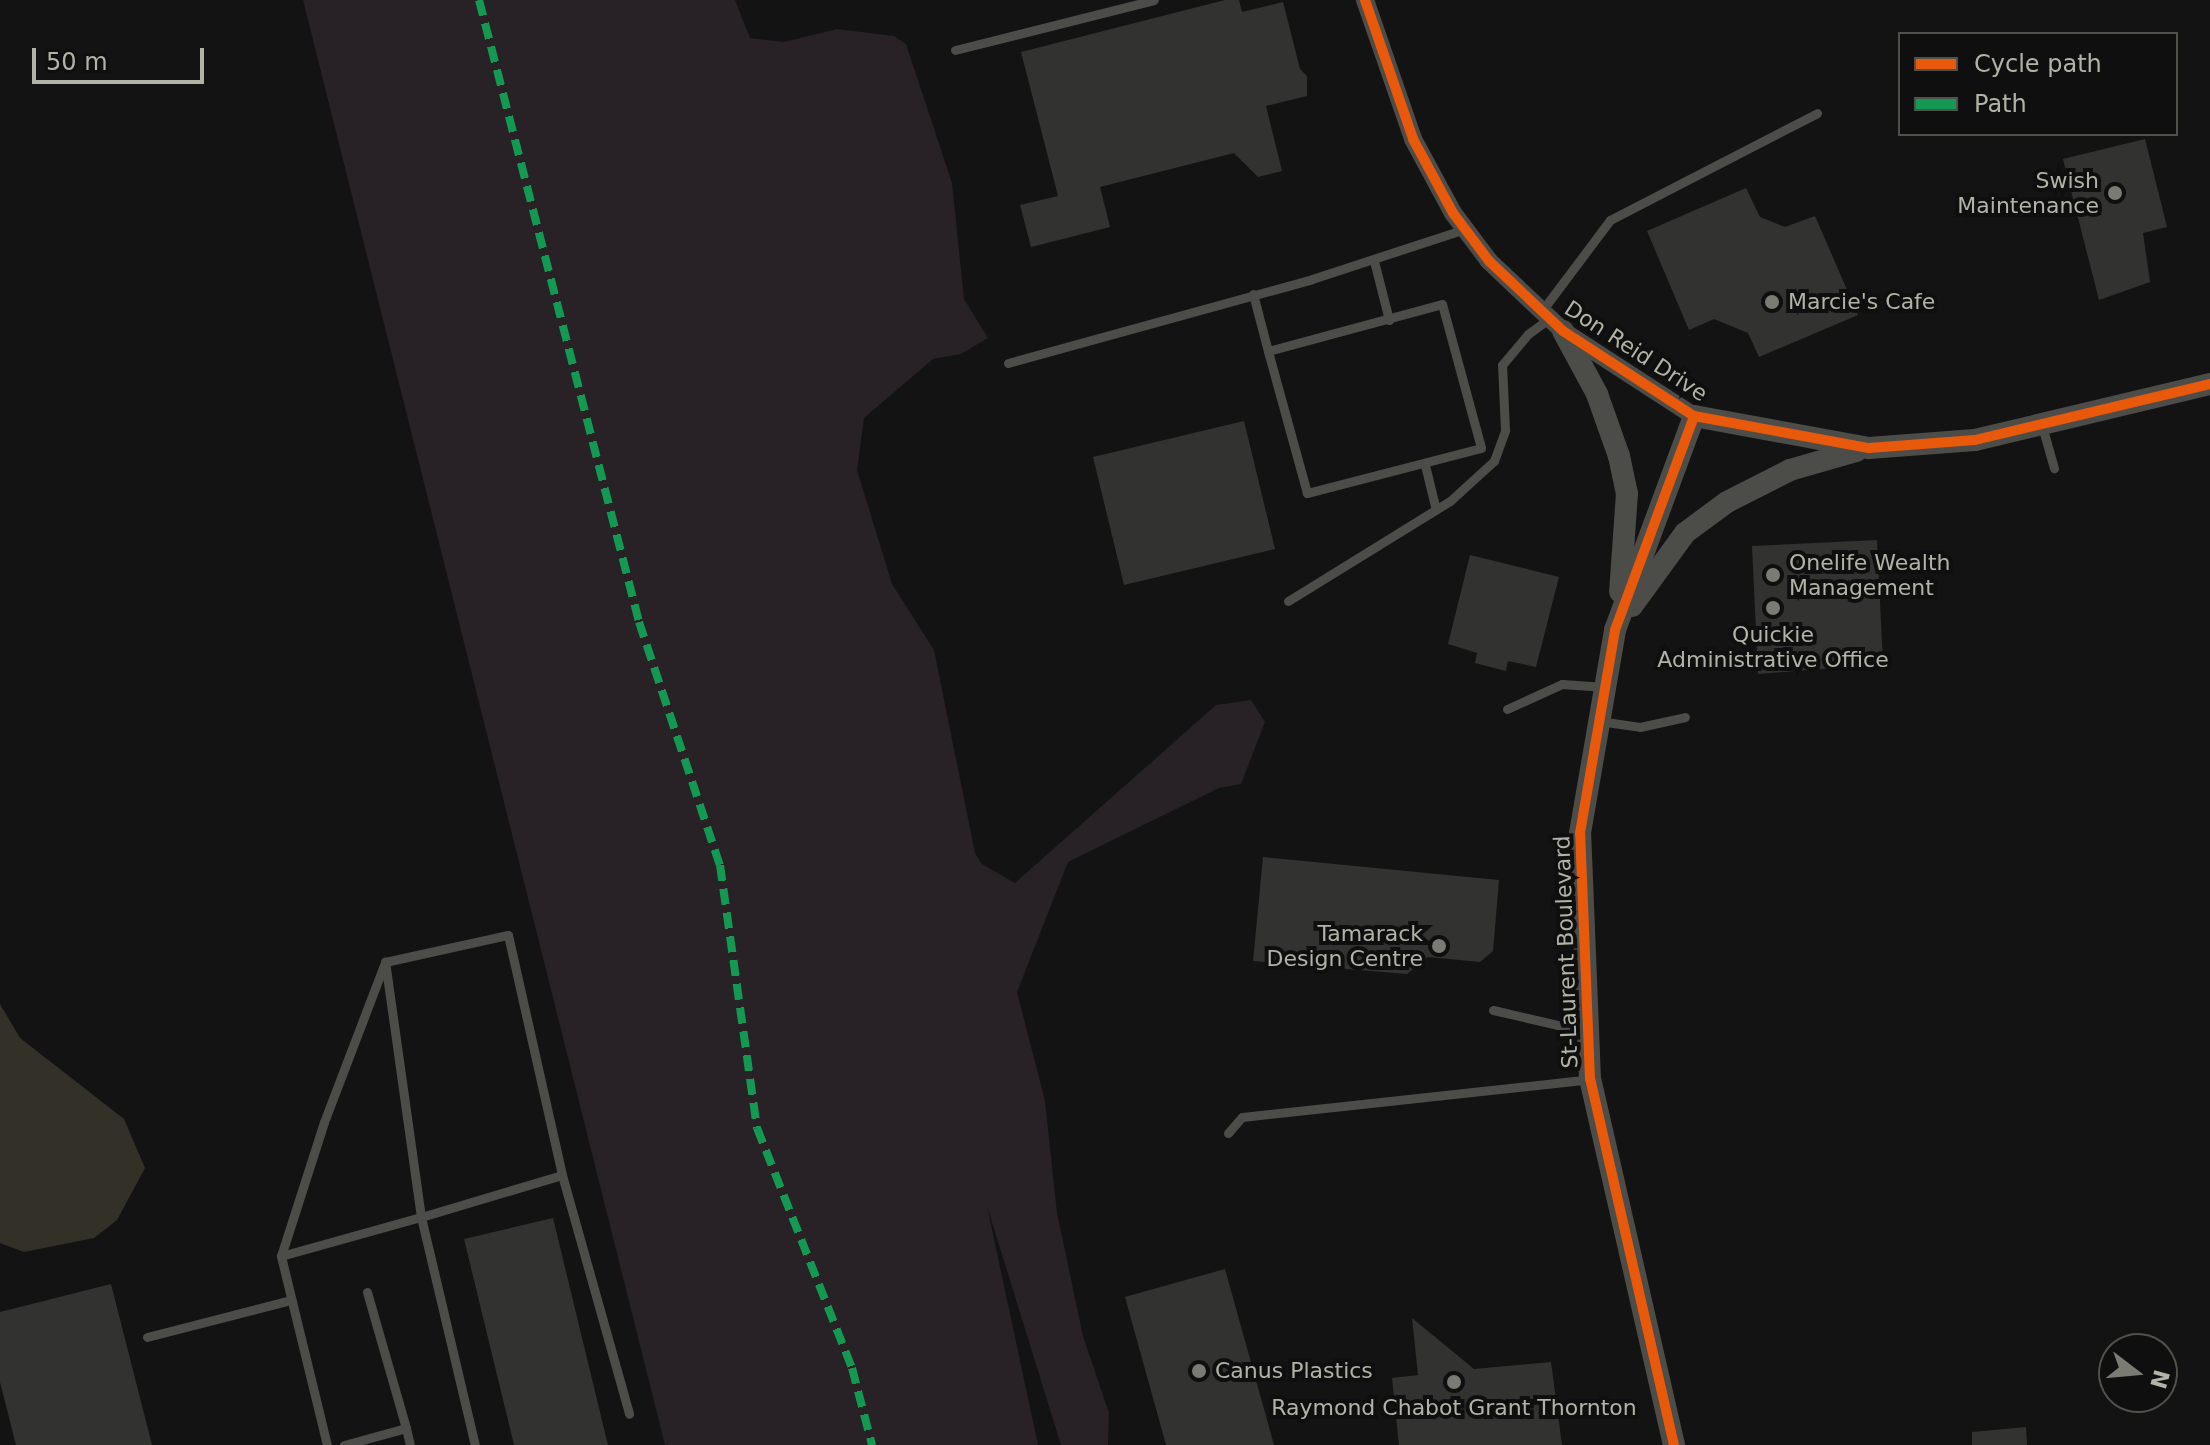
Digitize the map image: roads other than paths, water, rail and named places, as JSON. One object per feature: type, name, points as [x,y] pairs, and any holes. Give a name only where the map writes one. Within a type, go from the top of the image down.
[{"type":"street","name":"Don Reid Drive","points":[[1365,0],[1413,139],[1465,229],[1489,261],[1551,321],[1694,416],[1869,448],[1975,440],[2210,384]]},
{"type":"street","points":[[1551,321],[1597,394],[1627,493],[1615,630]]},
{"type":"street","name":"St-Laurent Boulevard","points":[[1674,1445],[1590,1079],[1580,833],[1615,630],[1694,416]]},
{"type":"street","points":[[1615,630],[1685,533],[1727,502],[1790,470],[1869,448]]},
{"type":"lane","points":[[955,50],[1154,0]]},
{"type":"lane","points":[[1288,601],[1436,510],[1500,453],[1505,430],[1502,365],[1528,334],[1551,321],[1610,220],[1817,113]]},
{"type":"lane","points":[[1008,363],[1374,261],[1465,229]]},
{"type":"lane","points":[[1374,261],[1389,320]]},
{"type":"lane","points":[[1253,294],[1268,351],[1307,493],[1425,465],[1481,448],[1442,304],[1268,351]]},
{"type":"lane","points":[[2042,425],[2054,468]]},
{"type":"lane","points":[[1425,465],[1436,510]]},
{"type":"lane","points":[[1507,709],[1562,684],[1605,687]]},
{"type":"lane","points":[[1599,721],[1640,727],[1685,717]]},
{"type":"lane","points":[[385,962],[508,935],[562,1175],[629,1414]]},
{"type":"lane","points":[[385,962],[421,1217],[475,1445]]},
{"type":"lane","points":[[327,1445],[281,1256],[324,1122],[385,962]]},
{"type":"lane","points":[[1493,1010],[1558,1025],[1586,1026]]},
{"type":"lane","points":[[1228,1133],[1242,1117],[1590,1079]]},
{"type":"lane","points":[[281,1256],[562,1175]]},
{"type":"lane","points":[[367,1292],[410,1445]]},
{"type":"lane","points":[[147,1337],[291,1300]]},
{"type":"lane","points":[[344,1445],[406,1428]]},
{"type":"place","name":"Swish Maintenance","points":[[2115,193]]},
{"type":"place","name":"Marcie's Cafe","points":[[1772,302]]},
{"type":"place","name":"Onelife Wealth Management","points":[[1773,575]]},
{"type":"place","name":"Quickie Administrative Office","points":[[1773,608]]},
{"type":"place","name":"Tamarack Design Centre","points":[[1439,946]]},
{"type":"place","name":"Canus Plastics","points":[[1199,1371]]},
{"type":"place","name":"Raymond Chabot Grant Thornton","points":[[1454,1382]]}]
